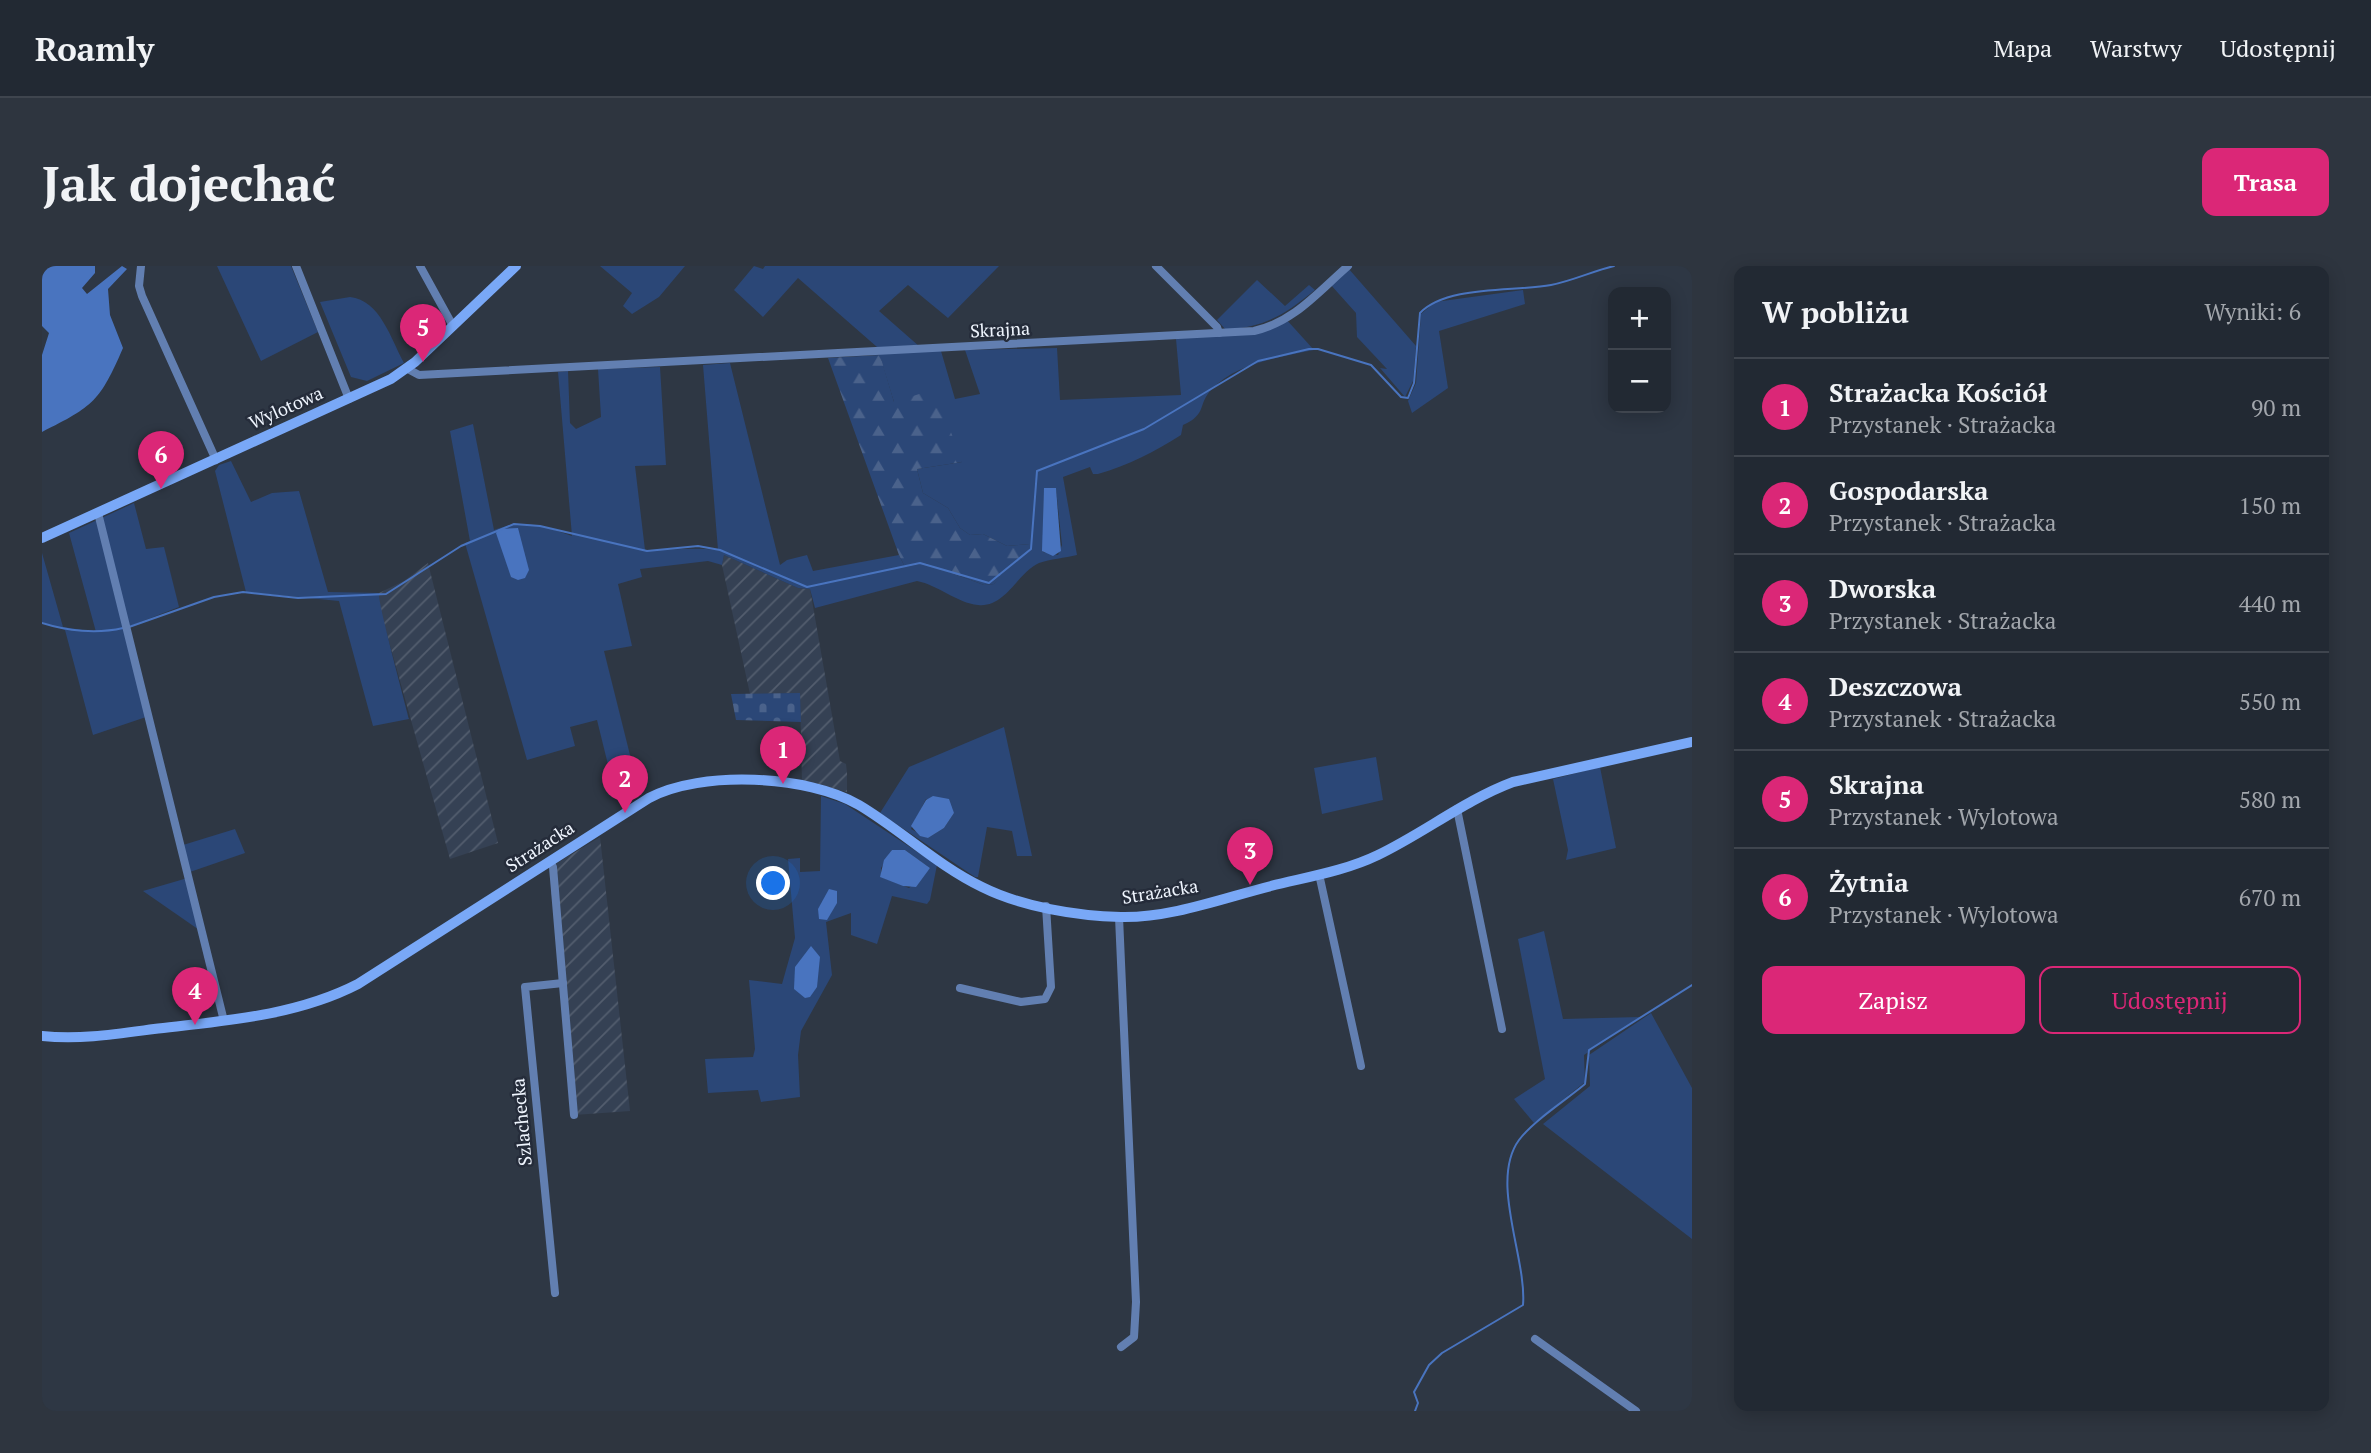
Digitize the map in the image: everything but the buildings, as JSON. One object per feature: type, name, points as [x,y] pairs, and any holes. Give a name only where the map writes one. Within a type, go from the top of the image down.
[{"type":"street","points":[[141,266],[139,286],[142,296],[216,460]]},
{"type":"street","points":[[296,266],[349,399]]},
{"type":"street","points":[[420,266],[453,326]]},
{"type":"street","name":"Wylotowa","points":[[42,538],[349,399],[407,368],[516,266]]},
{"type":"street","points":[[1156,266],[1217,327],[1219,333]]},
{"type":"street","name":"Skrajna","points":[[407,368],[418,375],[546,370],[1219,333],[1276,326],[1348,266]]},
{"type":"street","points":[[98,513],[224,1021]]},
{"type":"street","name":"Strażacka","points":[[42,1036],[95,1037],[224,1021],[312,1003],[344,991],[664,790],[698,780],[739,780],[811,788],[842,797],[865,809],[977,884],[1006,897],[1119,917],[1166,912],[1319,874],[1378,855],[1486,793],[1524,778],[1692,741]]},
{"type":"street","points":[[1457,809],[1502,1029]]},
{"type":"street","points":[[550,861],[553,867],[574,1115]]},
{"type":"street","points":[[1319,874],[1361,1066]]},
{"type":"street","points":[[960,988],[1021,1002],[1045,999],[1051,979],[1046,906]]},
{"type":"street","points":[[1119,917],[1136,1302],[1134,1337],[1121,1347]]},
{"type":"street","name":"Szlachecka","points":[[555,1293],[525,987],[563,983]]},
{"type":"street","points":[[1535,1339],[1636,1411]]},
{"type":"shaded area","points":[[42,266],[95,266],[95,273],[82,288],[87,294],[122,266],[127,269],[108,289],[110,315],[123,348],[108,380],[84,408],[42,432],[42,355],[49,333],[42,326]]},
{"type":"shaded area","points":[[1044,488],[1056,488],[1061,551],[1053,556],[1042,551]]},
{"type":"shaded area","points":[[518,528],[529,570],[525,578],[518,580],[511,577],[496,533],[499,529]]},
{"type":"shaded area","points":[[724,555],[798,588],[810,589],[840,761],[846,764],[847,792],[802,781],[800,693],[750,694],[722,565]]},
{"type":"shaded area","points":[[428,563],[498,843],[450,859],[377,599],[379,593],[404,581]]},
{"type":"shaded area","points":[[933,796],[949,799],[954,813],[944,828],[928,838],[920,836],[911,826],[926,800]]},
{"type":"shaded area","points":[[600,837],[630,1111],[574,1115],[549,868]]},
{"type":"shaded area","points":[[892,850],[905,850],[930,868],[916,887],[903,886],[880,877],[884,860]]},
{"type":"shaded area","points":[[829,889],[837,891],[837,903],[827,920],[819,919],[818,909]]},
{"type":"shaded area","points":[[811,946],[820,957],[817,987],[810,997],[805,998],[794,989],[795,967]]},
{"type":"green space","points":[[217,266],[291,266],[318,332],[261,361]]},
{"type":"green space","points":[[600,266],[685,266],[659,297],[632,314],[623,306],[632,293]]},
{"type":"green space","points":[[754,266],[763,269],[765,266],[999,266],[948,318],[908,285],[879,311],[920,347],[941,351],[955,399],[980,394],[965,350],[1057,348],[1060,400],[1181,395],[1176,339],[1179,335],[1258,330],[1285,318],[1314,350],[1260,362],[1233,373],[1207,394],[1196,417],[1183,425],[1181,435],[1151,452],[1098,474],[1093,474],[1090,467],[1063,477],[1077,555],[1039,563],[1024,574],[1004,596],[988,604],[970,604],[917,581],[815,608],[810,589],[798,588],[724,555],[722,565],[708,561],[640,569],[642,577],[618,584],[632,646],[604,651],[636,779],[613,785],[597,720],[570,727],[575,746],[527,760],[465,543],[470,541],[450,431],[473,424],[494,530],[524,524],[572,536],[558,372],[568,371],[570,423],[576,429],[601,417],[598,369],[660,367],[666,465],[635,466],[645,550],[718,550],[703,365],[730,363],[780,565],[787,560],[807,555],[813,571],[899,555],[905,567],[925,563],[984,585],[994,584],[1030,544],[1007,546],[983,534],[970,535],[960,528],[948,508],[923,493],[917,469],[962,462],[894,402],[877,347],[798,278],[763,317],[734,290]],"holes":[[[1044,489],[1056,489],[1062,545],[1058,555],[1043,552]]]},
{"type":"green space","points":[[1348,268],[1416,346],[1413,381],[1405,397],[1380,368],[1387,369],[1357,337],[1356,313],[1330,284]]},
{"type":"green space","points":[[1257,280],[1285,306],[1309,285],[1315,290],[1274,318],[1253,326],[1226,330],[1217,320]]},
{"type":"green space","points":[[1523,290],[1525,304],[1439,331],[1448,388],[1412,413],[1408,401],[1416,383],[1421,314],[1435,302]]},
{"type":"green space","points":[[350,297],[369,305],[377,313],[404,363],[367,381],[351,377],[320,302]]},
{"type":"green space","points":[[880,355],[894,402],[935,389],[962,462],[917,469],[923,493],[948,508],[960,528],[970,535],[983,534],[1007,546],[1030,544],[1034,548],[994,584],[984,585],[925,563],[905,567],[899,555],[828,358]]},
{"type":"green space","points":[[231,461],[251,502],[272,493],[299,491],[328,592],[379,593],[409,719],[373,726],[339,601],[246,592],[215,471],[219,465]]},
{"type":"green space","points":[[134,503],[146,549],[164,547],[179,607],[125,628],[149,716],[93,735],[65,630],[42,622],[42,553],[63,627],[96,632],[69,533]]},
{"type":"green space","points":[[800,693],[801,722],[736,720],[731,694]]},
{"type":"green space","points":[[1004,727],[1032,856],[1017,856],[1012,831],[987,827],[978,877],[975,877],[880,813],[909,767]],"holes":[[[926,799],[954,813],[944,828],[928,838],[911,829]]]},
{"type":"green space","points":[[1376,757],[1383,800],[1322,814],[1314,768]]},
{"type":"green space","points":[[1600,767],[1616,848],[1566,860],[1568,850],[1553,779]]},
{"type":"green space","points":[[821,796],[845,804],[937,865],[927,904],[892,896],[877,944],[851,935],[851,913],[826,922],[832,975],[801,1031],[798,1055],[800,1097],[761,1102],[758,1090],[708,1093],[705,1059],[753,1057],[755,1049],[749,980],[782,984],[795,938],[788,859],[800,858],[800,872],[820,871]],"holes":[[[892,850],[905,850],[930,868],[909,888],[881,877],[881,868]]]},
{"type":"green space","points":[[235,829],[245,853],[190,872],[183,845]]},
{"type":"green space","points":[[191,877],[205,934],[143,891]]},
{"type":"green space","points":[[1544,931],[1563,1019],[1640,1017],[1584,1055],[1585,1082],[1534,1123],[1514,1099],[1545,1079],[1518,939]]},
{"type":"green space","points":[[1651,1013],[1692,1088],[1692,1239],[1543,1124],[1590,1086],[1589,1055]]},
{"type":"waterway","points":[[129,627],[214,597],[243,592],[298,598],[386,594],[461,546],[514,524],[540,526],[647,551],[698,546],[720,550],[807,587],[920,563],[989,583],[1031,549],[1037,471],[1144,429],[1258,361],[1309,349],[1318,349],[1371,365],[1401,397],[1408,398],[1414,383],[1420,313],[1432,304],[1482,291],[1551,285],[1614,266]]},
{"type":"waterway","points":[[42,623],[82,631],[123,628]]},
{"type":"waterway","points":[[1415,1411],[1418,1403],[1414,1392],[1429,1365],[1442,1353],[1523,1305],[1523,1286],[1508,1198],[1511,1157],[1519,1140],[1541,1118],[1585,1084],[1589,1050],[1692,985]]},
{"type":"place","name":"Skrajna","points":[[423,362]]},
{"type":"place","name":"Żytnia","points":[[161,489]]},
{"type":"place","name":"Strażacka Kościół","points":[[783,784]]},
{"type":"place","name":"Gospodarska","points":[[625,813]]},
{"type":"place","name":"Dworska","points":[[1250,885]]},
{"type":"place","name":"Deszczowa","points":[[195,1025]]}]
